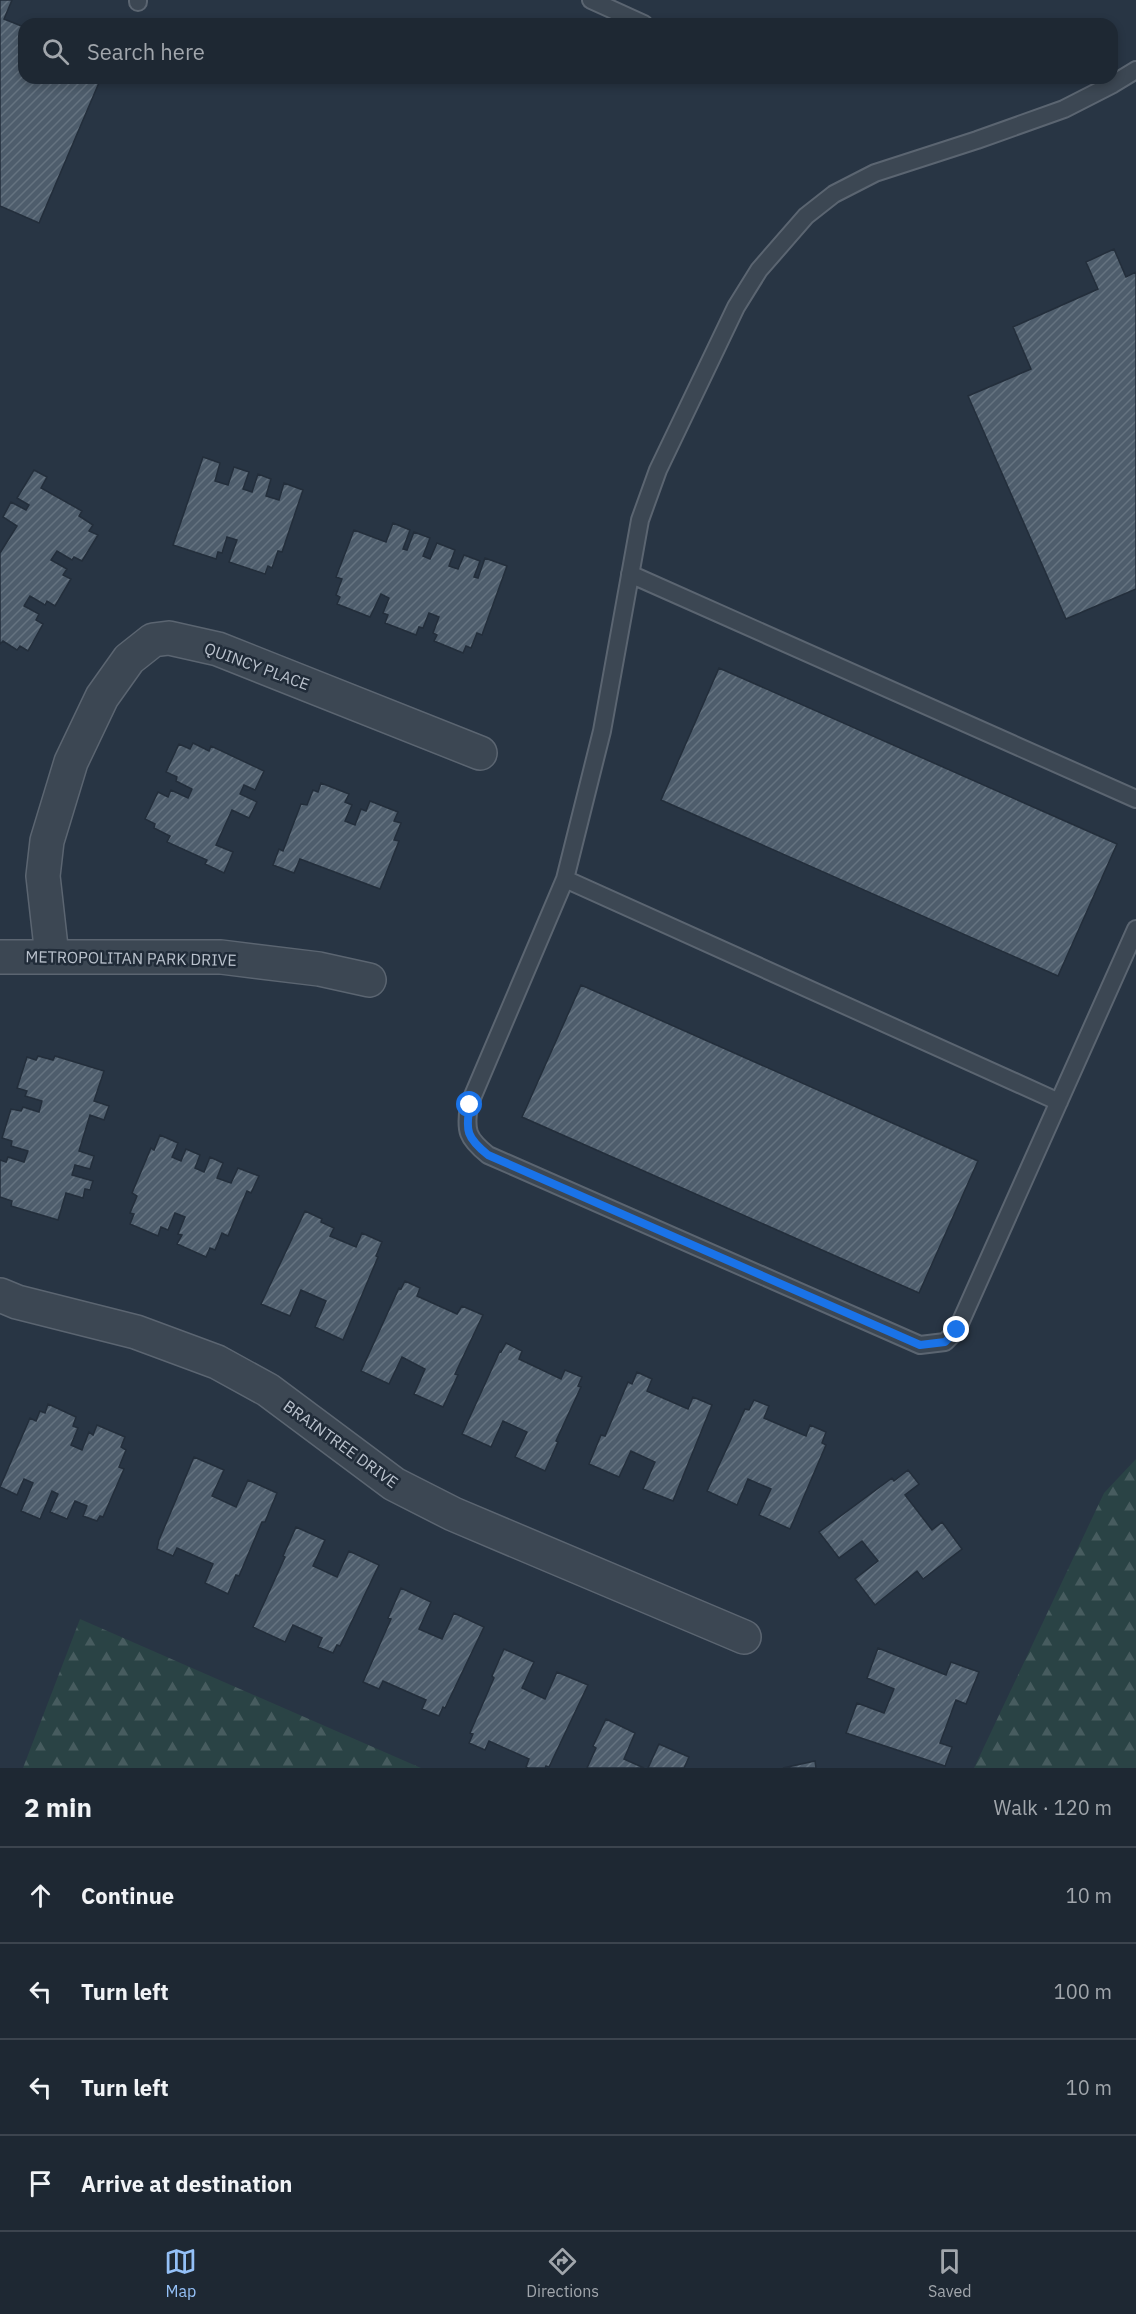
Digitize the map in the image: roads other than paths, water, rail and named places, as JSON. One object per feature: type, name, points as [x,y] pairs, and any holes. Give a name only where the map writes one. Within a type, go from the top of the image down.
[{"type":"street","name":"QUINCY PLACE","points":[[52,956],[43,876],[47,841],[71,762],[102,698],[129,659],[153,640],[169,638],[218,649],[480,753]]},
{"type":"street","name":"METROPOLITAN PARK DRIVE","points":[[0,957],[221,957],[319,969],[369,980]]},
{"type":"street","name":"BRAINTREE DRIVE","points":[[0,1295],[17,1302],[136,1332],[217,1362],[268,1390],[393,1484],[453,1514],[744,1637]]},
{"type":"lane","points":[[591,0],[631,18]]},
{"type":"lane","points":[[1118,81],[1136,70]]},
{"type":"lane","points":[[1113,84],[1064,108],[977,140],[875,173],[834,194],[806,216],[759,270],[736,307],[658,470],[640,520],[602,731],[564,879],[470,1105],[466,1126],[474,1143],[488,1155],[920,1345],[945,1342],[957,1330],[1136,929]]},
{"type":"lane","points":[[630,574],[1136,799]]},
{"type":"lane","points":[[564,879],[1059,1102]]}]
